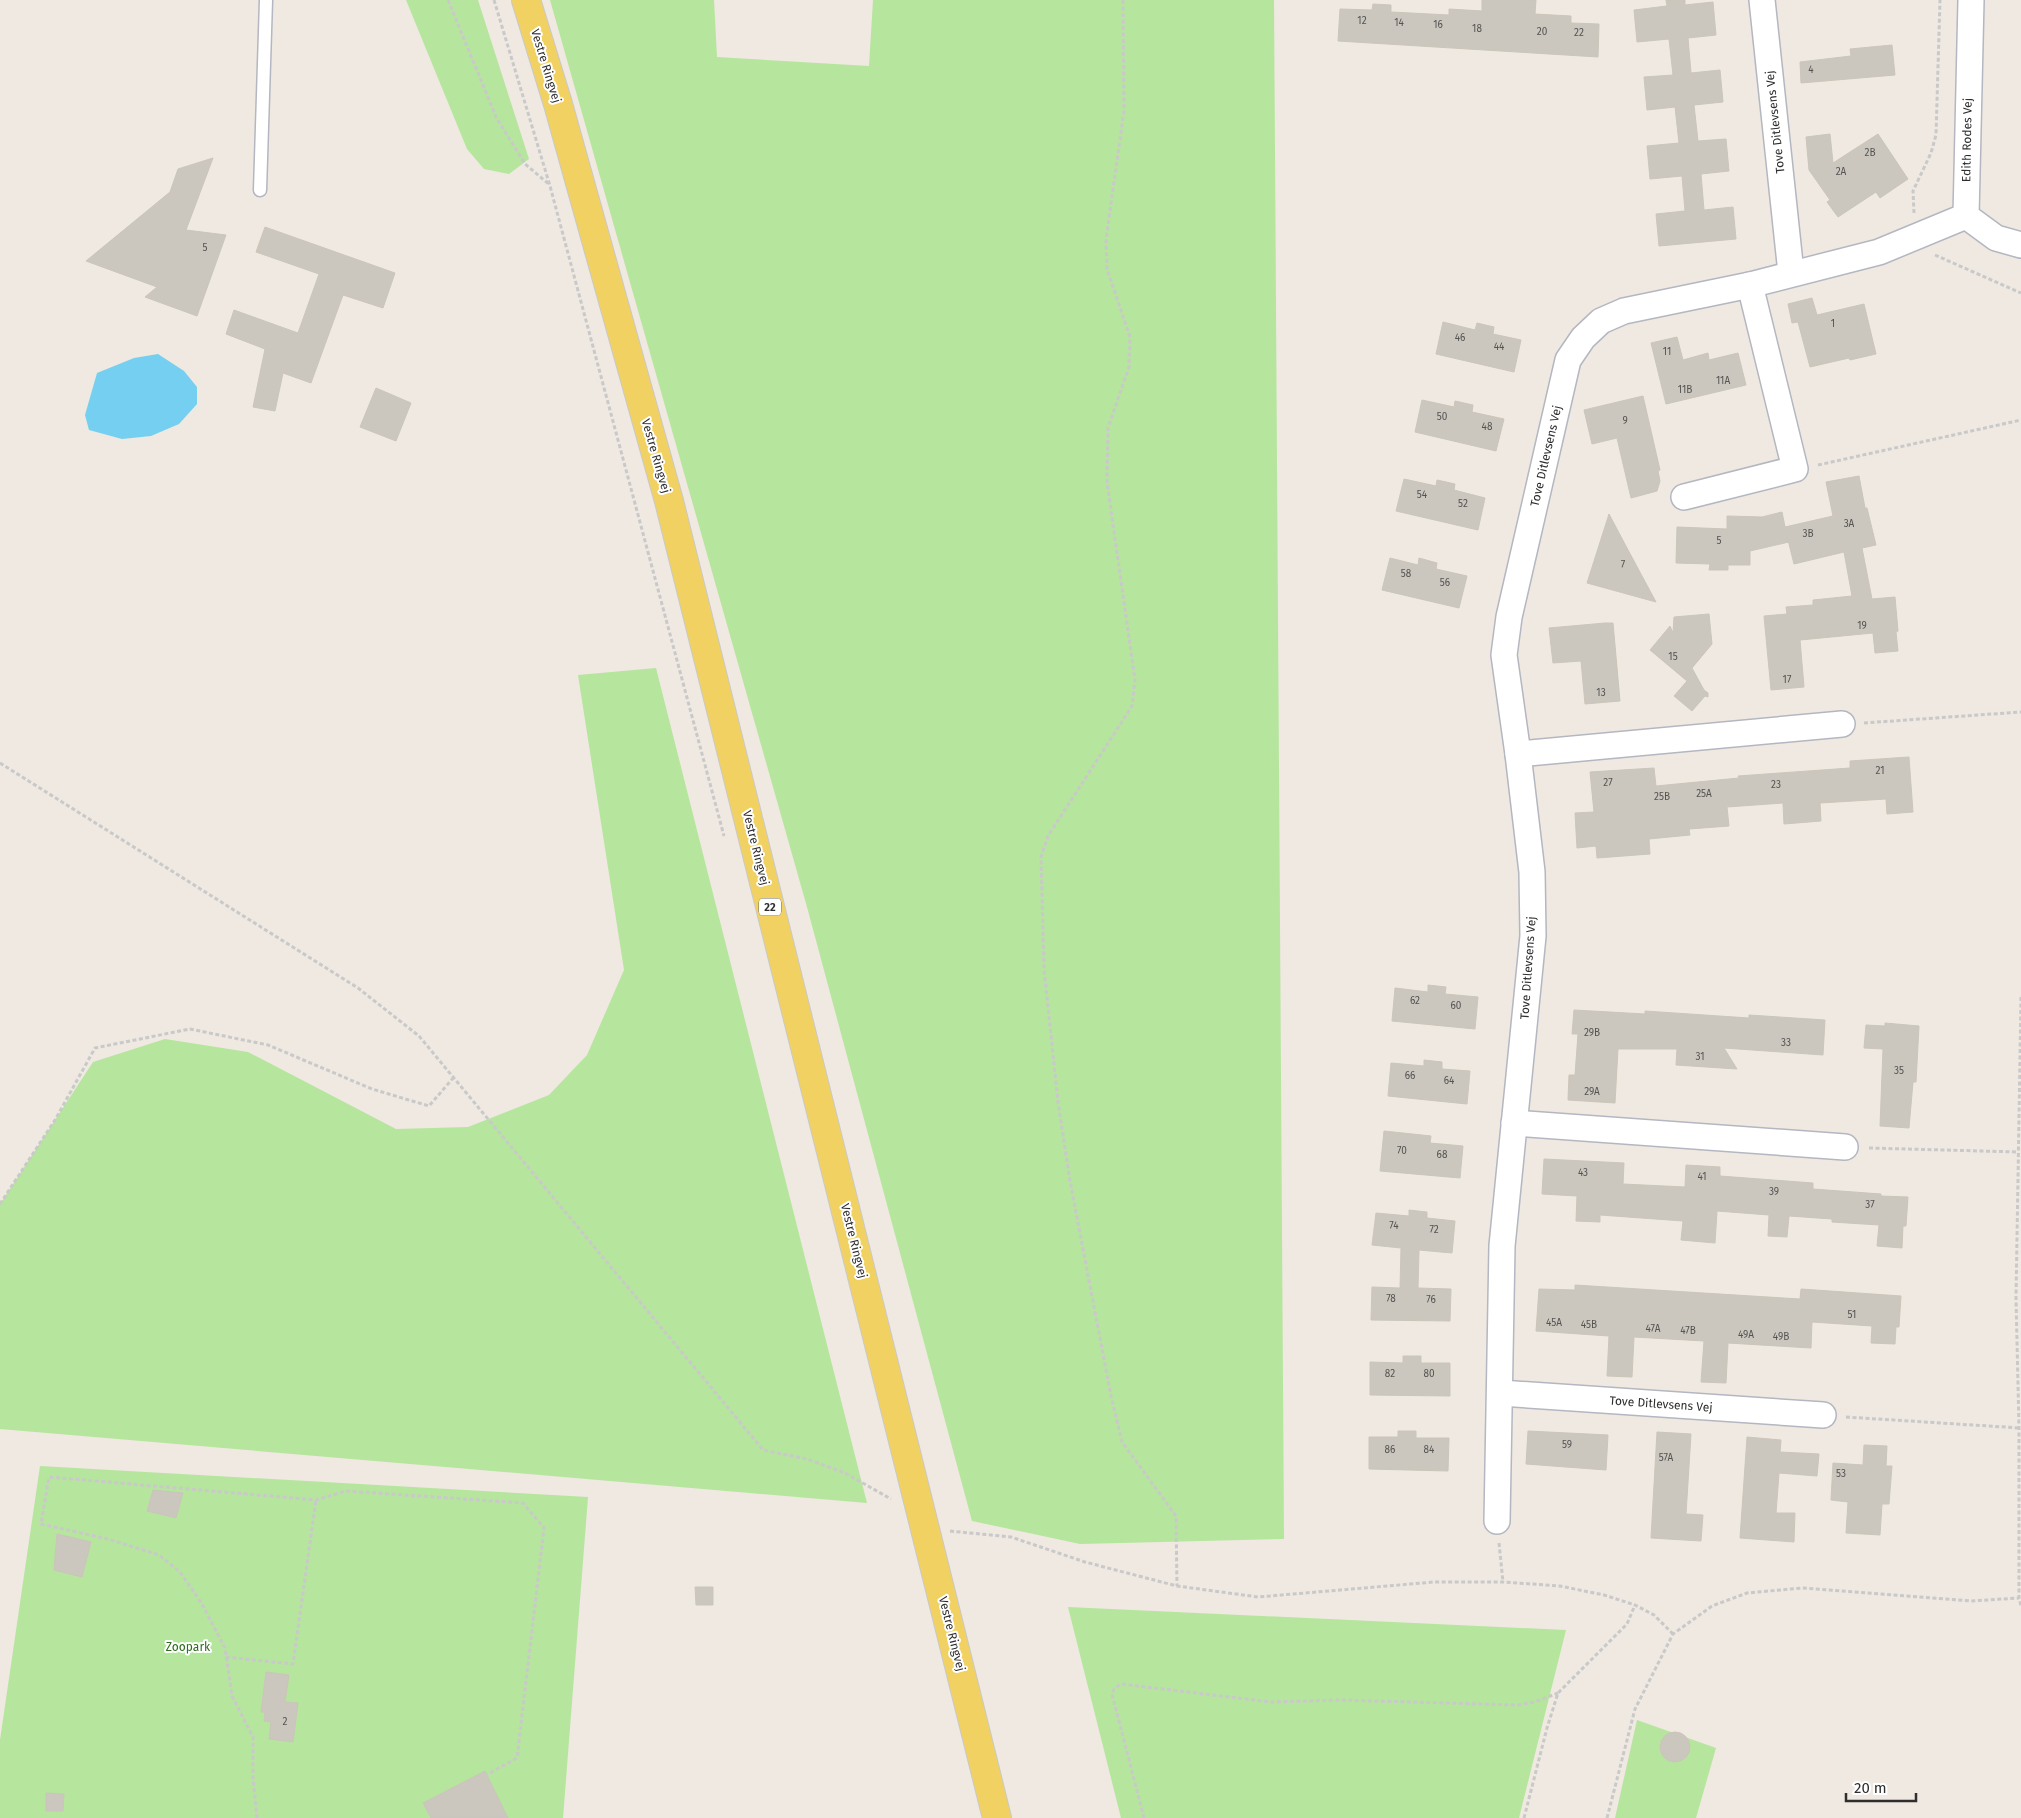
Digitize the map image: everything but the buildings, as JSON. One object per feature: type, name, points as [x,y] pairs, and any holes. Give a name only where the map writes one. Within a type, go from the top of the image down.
[{"type":"main road","name":"Vestre Ringvej","points":[[526,0],[669,502],[997,1818]]},
{"type":"street","name":"Tove Ditlevsens Vej","points":[[1762,0],[1791,273]]},
{"type":"street","name":"Edith Rodes Vej","points":[[1966,216],[1970,0]]},
{"type":"street","name":"Tove Ditlevsens Vej","points":[[1497,1522],[1502,1246],[1533,936],[1532,872],[1504,655],[1509,617],[1568,360],[1582,338],[1601,321],[1624,311],[1750,285],[1879,252],[1966,216]]},
{"type":"street","points":[[1966,216],[1996,238],[2021,245]]},
{"type":"street","points":[[1684,497],[1795,470],[1750,285]]},
{"type":"street","points":[[1518,754],[1842,724]]},
{"type":"street","points":[[1514,1123],[1845,1147]]},
{"type":"street","name":"Tove Ditlevsens Vej","points":[[1500,1393],[1823,1416]]},
{"type":"lane","points":[[260,190],[266,0]]},
{"type":"path","points":[[448,0],[462,30],[496,117],[525,164],[550,186]]},
{"type":"path","points":[[494,0],[550,186],[725,842]]},
{"type":"path","points":[[1123,0],[1124,111],[1106,239],[1107,269],[1130,337],[1129,367],[1108,428],[1107,482],[1135,680],[1132,706],[1048,836],[1041,857],[1044,968],[1058,1102],[1070,1180],[1111,1396],[1122,1442],[1176,1516],[1177,1586]]},
{"type":"path","points":[[1795,470],[2021,420]]},
{"type":"path","points":[[1842,724],[2021,712]]},
{"type":"path","points":[[0,763],[358,988],[420,1036],[763,1450],[807,1459],[846,1473],[892,1500],[890,1490]]},
{"type":"path","points":[[2021,997],[2016,1298],[2020,1428],[2018,1598],[2021,1606]]},
{"type":"path","points":[[0,1204],[55,1120],[95,1048],[190,1028],[268,1045],[372,1090],[429,1106],[454,1077]]},
{"type":"path","points":[[1845,1147],[2018,1152]]},
{"type":"path","points":[[1823,1416],[2020,1428]]},
{"type":"path","points":[[257,1818],[253,1778],[253,1737],[232,1696],[225,1648],[202,1604],[180,1572],[159,1555],[108,1540],[41,1524],[49,1477],[316,1500],[346,1491],[523,1503],[544,1528],[517,1758],[486,1775]]},
{"type":"path","points":[[226,1657],[293,1664],[316,1500]]},
{"type":"path","points":[[1497,1522],[1503,1582]]},
{"type":"path","points":[[925,1528],[1011,1537],[1085,1562],[1177,1586],[1258,1597],[1434,1582],[1503,1582],[1560,1586],[1604,1595],[1635,1605],[1654,1616],[1673,1634]]},
{"type":"path","points":[[1607,1818],[1635,1709],[1673,1634],[1712,1606],[1747,1592],[1802,1588],[1971,1601],[2018,1598]]},
{"type":"path","points":[[1144,1818],[1112,1694],[1114,1689],[1121,1684],[1271,1702],[1341,1700],[1517,1705],[1535,1702],[1558,1693],[1627,1624],[1635,1605]]},
{"type":"path","points":[[1524,1818],[1558,1693]]},
{"type":"green space","points":[[406,0],[478,0],[529,159],[509,174],[484,169],[467,149]]},
{"type":"green space","points":[[550,0],[714,0],[717,57],[869,66],[873,0],[1274,0],[1284,1539],[1080,1544],[972,1521],[807,907]]},
{"type":"green space","points":[[656,668],[867,1503],[0,1429],[0,1204],[93,1062],[165,1039],[248,1052],[396,1129],[468,1127],[549,1095],[587,1055],[624,970],[578,675]]},
{"type":"green space","name":"Zoopark","points":[[40,1466],[588,1497],[563,1818],[0,1818],[0,1740]]},
{"type":"green space","points":[[1068,1607],[1566,1630],[1519,1818],[1121,1818]]},
{"type":"green space","points":[[1637,1720],[1716,1748],[1696,1818],[1615,1818]]},
{"type":"water","points":[[158,354],[184,371],[197,387],[197,404],[179,424],[151,436],[122,439],[89,430],[85,415],[97,373],[134,358]]}]
